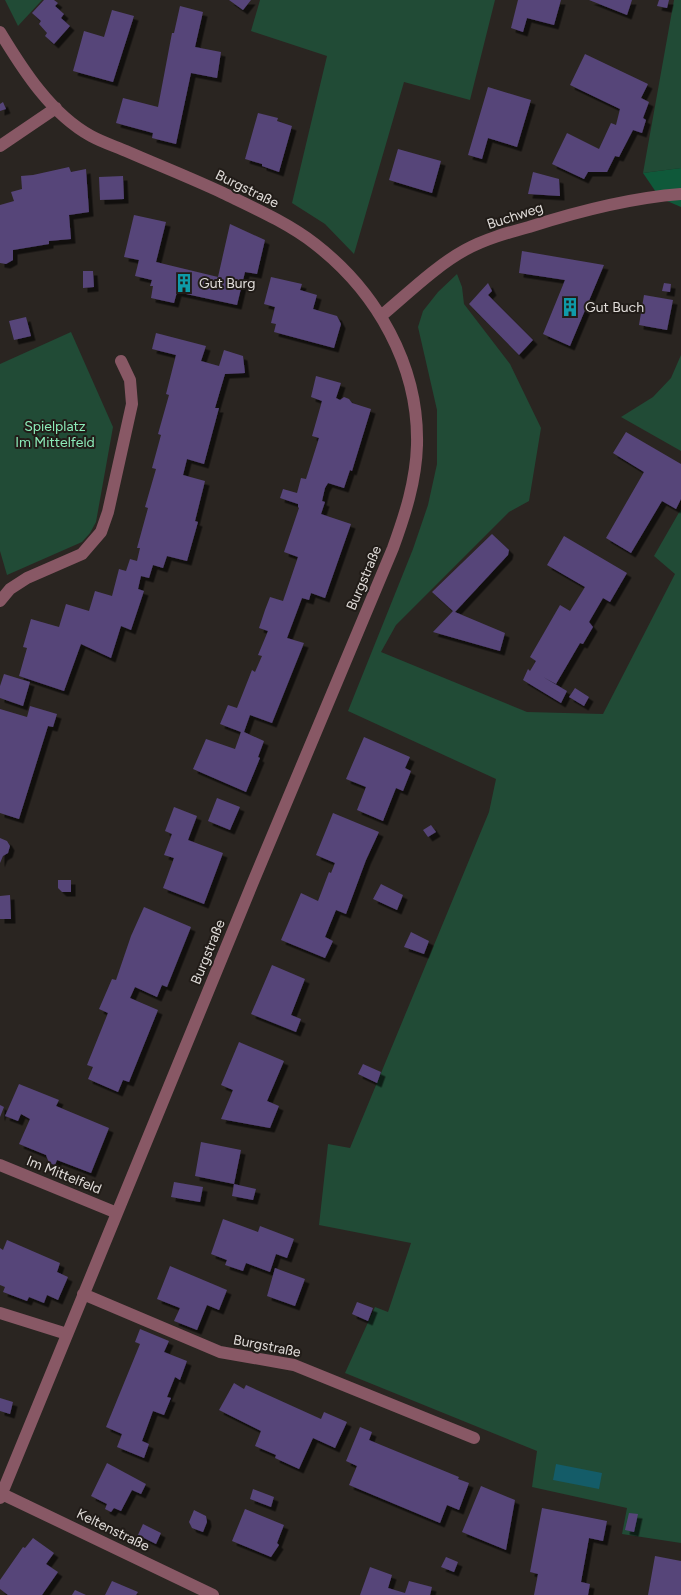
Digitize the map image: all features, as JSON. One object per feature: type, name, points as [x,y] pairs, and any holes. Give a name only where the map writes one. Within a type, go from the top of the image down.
[{"type":"street","name":"Burgstraße","points":[[0,32],[33,82],[56,108],[91,136],[222,192],[291,228],[315,244],[341,267],[362,289],[394,339],[413,393],[417,446],[406,513],[394,548],[253,882],[1,1495]]},
{"type":"street","points":[[0,146],[56,108]]},
{"type":"street","name":"Buchweg","points":[[381,316],[440,267],[464,251],[492,238],[597,207],[658,196],[681,194]]},
{"type":"street","points":[[0,601],[10,589],[27,578],[82,554],[101,532],[108,512],[132,404],[130,380],[121,361]]},
{"type":"street","name":"Im Mittelfeld","points":[[0,1165],[117,1213]]},
{"type":"street","name":"Burgstraße","points":[[84,1294],[220,1352],[294,1364],[474,1438]]},
{"type":"street","points":[[0,1313],[67,1334]]},
{"type":"street","name":"Keltenstraße","points":[[1,1495],[213,1595]]},
{"type":"green space","points":[[5,0],[42,0],[18,26]]},
{"type":"green space","points":[[260,0],[495,0],[470,100],[404,82],[354,254],[325,224],[292,203],[327,56],[251,31]]},
{"type":"green space","points":[[674,0],[681,0],[681,168],[643,173]]},
{"type":"green space","points":[[681,168],[681,207],[660,198],[643,173]]},
{"type":"green space","points":[[457,274],[462,287],[464,304],[510,364],[541,428],[529,501],[509,512],[396,625],[381,652],[527,712],[603,714],[675,574],[654,556],[681,509],[681,1543],[622,1534],[627,1508],[532,1487],[537,1451],[345,1373],[375,1307],[388,1312],[411,1243],[319,1225],[328,1144],[350,1148],[489,812],[496,779],[348,711],[413,549],[428,505],[437,464],[437,410],[418,327],[423,311],[438,292]]},
{"type":"green space","name":"Spielplatz Im Mittelfeld","points":[[71,332],[113,427],[96,522],[82,542],[7,575],[0,551],[0,364]]},
{"type":"green space","points":[[681,355],[681,451],[621,417],[653,397],[671,378]]},
{"type":"water","points":[[556,1464],[602,1473],[599,1489],[553,1480]]},
{"type":"building","points":[[44,0],[54,0],[58,3],[55,6],[64,14],[61,18],[70,26],[54,44],[45,36],[47,33],[39,24],[41,21],[32,13]]},
{"type":"building","points":[[229,0],[251,0],[243,10]]},
{"type":"building","points":[[518,0],[561,0],[554,25],[527,18],[523,32],[511,28]]},
{"type":"building","points":[[589,0],[632,0],[627,15]]},
{"type":"building","points":[[659,0],[669,0],[667,8],[657,6]]},
{"type":"building","points":[[180,6],[203,12],[195,47],[221,52],[217,78],[191,73],[176,144],[152,138],[153,133],[116,123],[123,98],[158,107],[172,33],[174,33]]},
{"type":"building","points":[[112,10],[134,16],[113,82],[73,71],[84,31],[104,37]]},
{"type":"building","points":[[585,54],[648,84],[641,98],[649,102],[643,118],[646,120],[642,133],[633,130],[619,157],[615,156],[607,172],[588,172],[584,179],[552,164],[567,133],[599,149],[611,123],[616,125],[620,109],[570,85]]},
{"type":"building","points":[[488,87],[531,100],[517,147],[488,138],[482,159],[468,155]]},
{"type":"building","points":[[3,102],[6,109],[0,111],[0,104]]},
{"type":"building","points":[[258,113],[278,118],[277,121],[292,126],[279,172],[245,159]]},
{"type":"building","points":[[398,149],[441,161],[432,193],[389,180]]},
{"type":"building","points":[[69,167],[71,172],[86,169],[89,212],[69,215],[71,239],[49,241],[49,244],[13,250],[13,260],[6,264],[0,263],[0,205],[14,201],[11,192],[22,189],[21,176]]},
{"type":"building","points":[[533,172],[559,179],[560,196],[528,194]]},
{"type":"building","points":[[123,176],[124,199],[100,200],[99,177]]},
{"type":"building","points":[[134,215],[166,222],[156,262],[218,277],[230,224],[265,240],[257,274],[245,272],[237,305],[177,292],[174,303],[151,298],[153,286],[150,286],[152,280],[135,276],[139,260],[124,257]]},
{"type":"building","name":"Gut Buch","points":[[522,251],[604,265],[570,346],[543,334],[565,280],[519,273]]},
{"type":"building","points":[[83,271],[93,271],[94,287],[83,288]]},
{"type":"building","points":[[271,277],[302,284],[300,290],[317,295],[313,309],[337,316],[341,324],[334,348],[274,332],[276,324],[271,323],[275,307],[264,304]]},
{"type":"building","points":[[488,283],[492,291],[488,295],[533,340],[519,355],[469,304]]},
{"type":"building","points":[[664,283],[671,284],[670,292],[662,291]]},
{"type":"building","points":[[644,295],[673,300],[667,330],[639,325]]},
{"type":"building","points":[[26,317],[31,336],[14,340],[9,321]]},
{"type":"building","points":[[156,333],[206,346],[201,361],[219,366],[224,350],[243,356],[245,373],[225,374],[215,408],[219,408],[204,464],[187,459],[183,475],[205,481],[195,521],[198,522],[187,561],[167,556],[163,568],[153,565],[149,578],[141,576],[138,589],[144,591],[131,630],[121,626],[111,658],[81,644],[64,691],[19,676],[27,648],[23,647],[31,619],[59,627],[66,604],[89,611],[95,591],[112,596],[119,569],[126,571],[130,559],[137,561],[140,548],[137,548],[148,508],[145,507],[156,469],[152,468],[161,435],[158,434],[169,395],[166,394],[176,355],[152,349]]},
{"type":"building","points":[[316,376],[341,383],[336,398],[340,400],[344,397],[352,403],[371,409],[352,471],[350,470],[344,488],[328,483],[325,488],[322,501],[325,502],[321,514],[351,524],[325,598],[311,593],[309,600],[302,598],[287,638],[304,643],[272,723],[250,715],[244,732],[264,741],[258,757],[260,758],[246,792],[193,769],[206,739],[235,749],[241,732],[220,724],[228,705],[237,708],[252,670],[255,672],[262,656],[258,655],[268,631],[259,628],[265,610],[270,597],[283,601],[298,557],[284,552],[299,508],[298,504],[280,498],[283,489],[297,493],[301,478],[306,479],[319,438],[312,436],[322,401],[311,397]]},
{"type":"building","points":[[626,432],[681,464],[681,499],[676,509],[662,501],[631,553],[606,538],[644,472],[613,453]]},
{"type":"building","points":[[492,534],[509,550],[508,555],[455,612],[505,633],[500,651],[433,632],[453,611],[432,592]]},
{"type":"building","points":[[564,536],[627,573],[610,602],[603,598],[589,622],[593,627],[583,644],[580,643],[556,684],[543,677],[567,691],[561,703],[523,680],[528,669],[530,671],[536,661],[530,657],[560,605],[570,611],[585,587],[547,565]]},
{"type":"building","points":[[4,674],[30,682],[23,706],[0,698],[0,686]]},
{"type":"building","points":[[575,688],[589,697],[584,706],[569,697]]},
{"type":"building","points":[[30,706],[57,714],[53,727],[48,726],[19,819],[0,813],[0,709],[27,717]]},
{"type":"building","points":[[364,737],[410,757],[405,768],[411,771],[403,791],[396,788],[383,821],[357,810],[366,787],[346,779]]},
{"type":"building","points":[[217,798],[240,807],[230,830],[208,821]]},
{"type":"building","points":[[174,807],[197,816],[188,840],[223,853],[204,904],[163,888],[174,858],[164,855],[172,834],[165,831]]},
{"type":"building","points":[[333,813],[379,832],[366,860],[346,914],[336,910],[325,937],[333,941],[325,958],[281,940],[301,893],[318,901],[329,872],[331,873],[335,863],[316,855]]},
{"type":"building","points":[[431,825],[436,832],[428,837],[423,830]]},
{"type":"building","points":[[0,838],[7,841],[10,846],[8,853],[3,856],[0,863]]},
{"type":"building","points":[[58,880],[71,880],[71,892],[62,892],[58,888]]},
{"type":"building","points":[[381,884],[403,895],[397,910],[373,899]]},
{"type":"building","points":[[10,895],[11,919],[0,919],[0,896]]},
{"type":"building","points":[[144,907],[191,927],[167,987],[162,985],[157,997],[135,987],[130,998],[158,1010],[129,1082],[123,1080],[118,1092],[88,1079],[93,1067],[87,1065],[108,1013],[99,1009],[112,979],[116,980],[131,936]]},
{"type":"building","points":[[411,932],[429,941],[424,954],[404,947]]},
{"type":"building","points":[[272,965],[305,979],[291,1015],[301,1019],[296,1032],[251,1014]]},
{"type":"building","points":[[239,1042],[284,1061],[267,1101],[279,1106],[270,1128],[221,1119],[233,1090],[221,1085]]},
{"type":"building","points":[[363,1064],[381,1072],[377,1083],[358,1074]]},
{"type":"building","points":[[19,1084],[59,1100],[56,1106],[109,1128],[91,1173],[57,1160],[55,1165],[49,1163],[46,1155],[19,1144],[30,1119],[21,1114],[18,1121],[5,1116]]},
{"type":"building","points":[[0,1105],[4,1107],[0,1117]]},
{"type":"building","points":[[201,1142],[241,1150],[234,1184],[195,1176]]},
{"type":"building","points":[[174,1182],[203,1187],[200,1202],[171,1197]]},
{"type":"building","points":[[234,1184],[256,1189],[253,1200],[232,1196]]},
{"type":"building","points":[[223,1219],[258,1232],[260,1226],[294,1239],[287,1258],[276,1254],[270,1272],[246,1263],[243,1271],[225,1265],[227,1260],[211,1254]]},
{"type":"building","points":[[7,1240],[60,1263],[57,1272],[68,1277],[58,1300],[47,1295],[44,1303],[29,1297],[27,1301],[3,1292],[5,1287],[0,1285],[0,1248],[3,1250]]},
{"type":"building","points":[[170,1266],[227,1290],[219,1310],[207,1305],[197,1330],[174,1321],[180,1308],[157,1299]]},
{"type":"building","points":[[275,1268],[305,1279],[295,1306],[267,1296]]},
{"type":"building","points":[[357,1302],[373,1308],[368,1321],[352,1314]]},
{"type":"building","points":[[140,1329],[169,1341],[164,1352],[187,1361],[180,1380],[175,1377],[167,1397],[171,1398],[164,1415],[153,1411],[142,1441],[149,1444],[144,1458],[117,1447],[122,1434],[106,1427],[140,1344],[135,1342]]},
{"type":"building","points":[[234,1383],[244,1389],[246,1385],[321,1419],[324,1412],[347,1422],[335,1448],[313,1438],[299,1469],[275,1458],[276,1455],[255,1446],[261,1431],[219,1410]]},
{"type":"building","points":[[0,1398],[13,1402],[10,1414],[0,1411]]},
{"type":"building","points":[[360,1427],[372,1432],[369,1440],[459,1477],[458,1479],[469,1483],[459,1510],[447,1505],[440,1523],[349,1485],[357,1466],[346,1461]]},
{"type":"building","points":[[107,1463],[146,1484],[141,1494],[132,1490],[121,1511],[114,1508],[111,1512],[105,1509],[107,1504],[91,1496]]},
{"type":"building","points":[[481,1486],[515,1500],[506,1550],[462,1532]]},
{"type":"building","points":[[253,1489],[274,1497],[271,1507],[250,1499]]},
{"type":"building","points":[[542,1508],[607,1521],[603,1541],[589,1538],[581,1582],[590,1584],[588,1595],[534,1595],[538,1574],[530,1572]]},
{"type":"building","points":[[245,1509],[284,1525],[277,1543],[279,1545],[271,1557],[232,1541]]},
{"type":"building","points":[[194,1510],[206,1516],[207,1522],[203,1532],[192,1528],[189,1522]]},
{"type":"building","points":[[629,1513],[638,1514],[634,1532],[625,1530]]},
{"type":"building","points":[[143,1524],[161,1533],[156,1544],[138,1535]]},
{"type":"building","points":[[33,1538],[54,1553],[46,1564],[58,1572],[42,1595],[8,1595],[0,1589],[0,1580],[23,1547],[25,1548]]},
{"type":"building","points":[[655,1556],[681,1561],[681,1595],[648,1595]]},
{"type":"building","points":[[446,1557],[458,1562],[454,1572],[441,1567]]},
{"type":"building","points":[[370,1567],[392,1575],[388,1588],[405,1593],[409,1581],[432,1587],[430,1595],[360,1595]]},
{"type":"building","points":[[112,1581],[138,1592],[136,1595],[105,1595]]},
{"type":"building","points":[[75,1590],[86,1595],[72,1595]]},
{"type":"place","name":"Gut Burg","points":[[184,283]]},
{"type":"place","name":"Gut Buch","points":[[570,307]]}]
